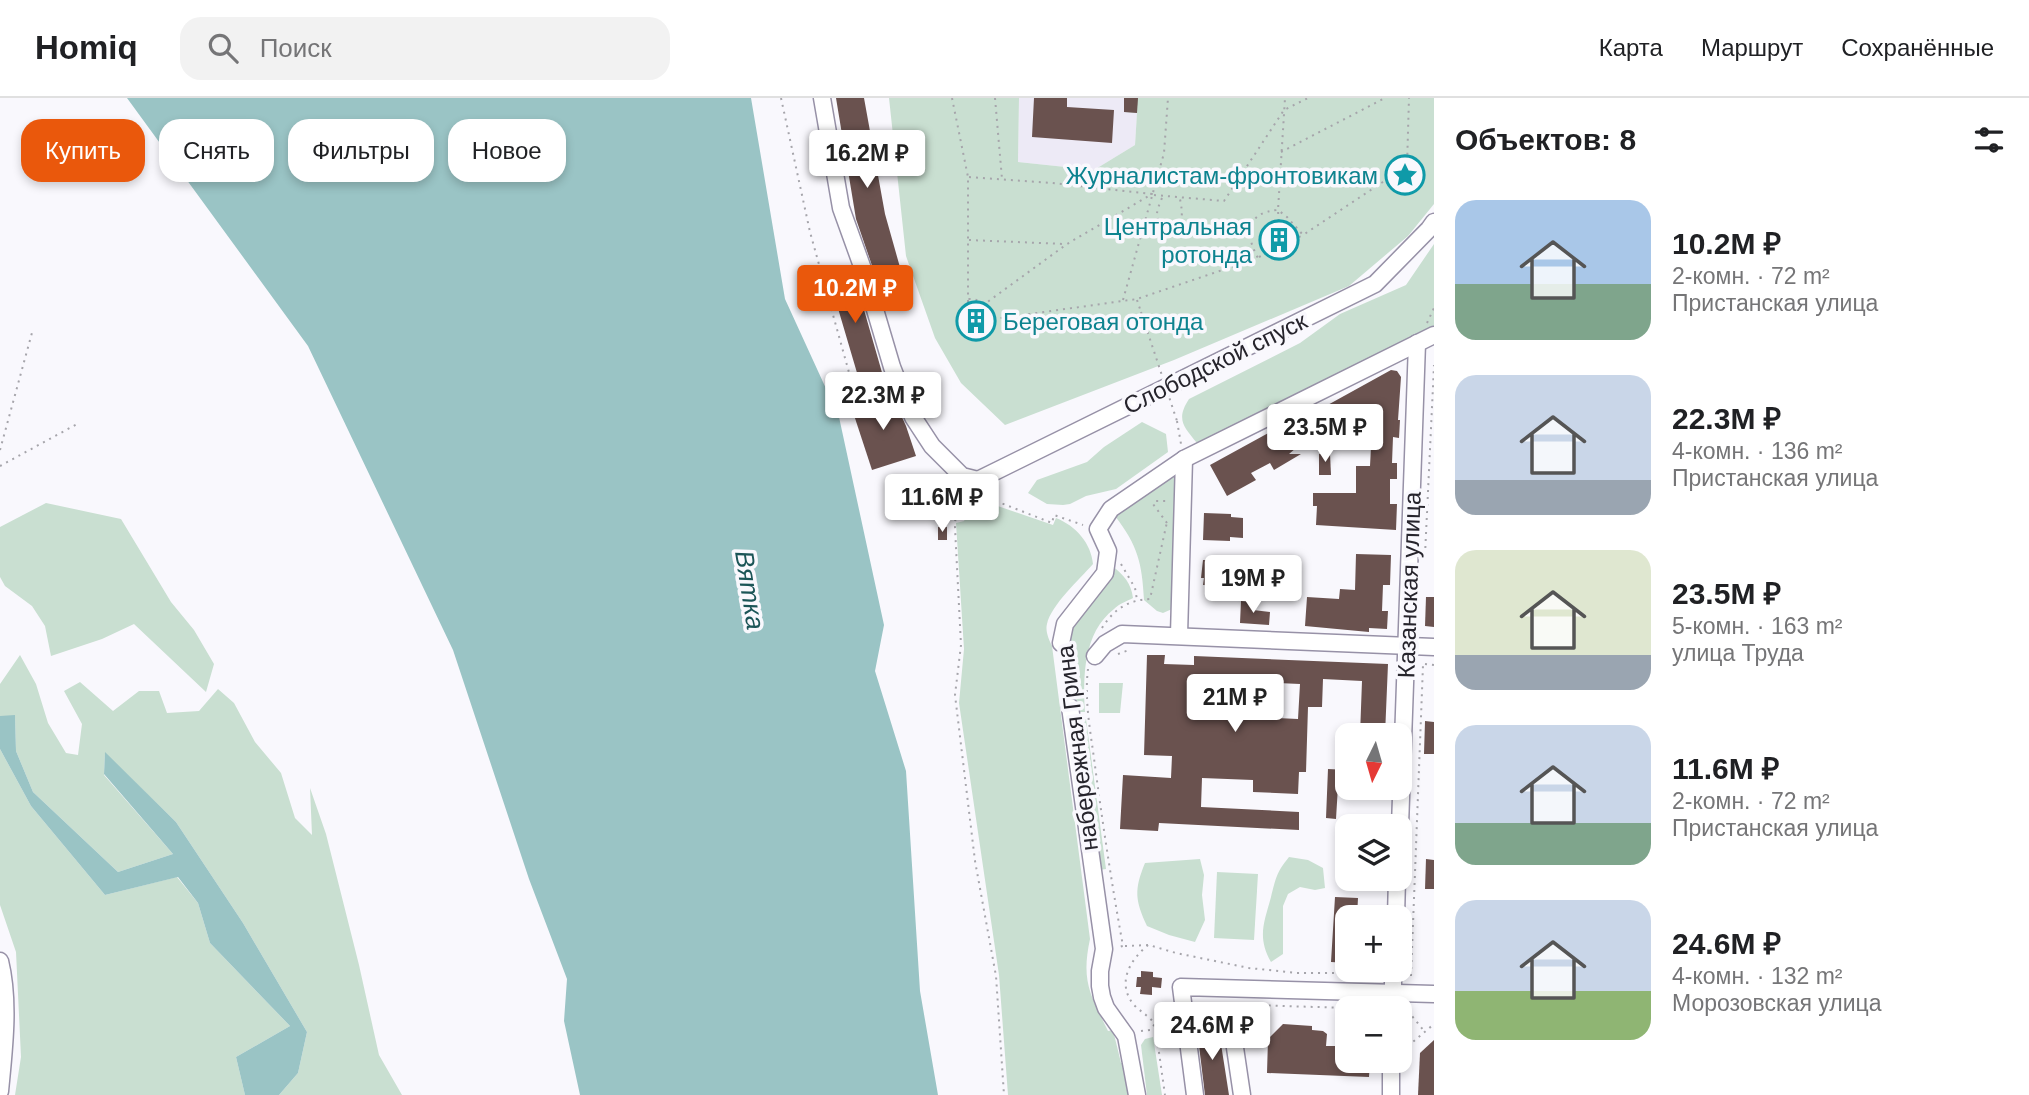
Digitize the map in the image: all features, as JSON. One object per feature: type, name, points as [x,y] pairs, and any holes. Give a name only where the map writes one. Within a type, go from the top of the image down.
[{"type":"street","points":[[822,98],[841,208],[863,269],[892,367],[917,425],[932,446],[962,476],[967,490]]},
{"type":"street","name":"Слободской спуск","points":[[967,490],[1375,284],[1434,222]]},
{"type":"street","points":[[1179,635],[1184,458],[1434,335]]},
{"type":"street","name":"Казанская улица","points":[[1400,814],[1417,343]]},
{"type":"street","name":"набережная Грина","points":[[1061,643],[1065,624],[1105,573],[1108,551],[1098,529],[1111,509],[1184,458]]},
{"type":"street","points":[[1091,660],[1105,644],[1122,634],[1434,648]]},
{"type":"street","name":"набережная Грина","points":[[1070,708],[1104,949],[1100,971],[1102,997],[1106,1008],[1126,1036],[1137,1095]]},
{"type":"street","points":[[0,961],[4,993],[0,1091]]},
{"type":"street","points":[[1195,1095],[1181,987],[1335,996]]},
{"type":"street","points":[[1412,997],[1434,994]]},
{"type":"street","points":[[1234,1041],[1242,1095]]},
{"type":"street","points":[[1391,1073],[1391,1095]]},
{"type":"path","points":[[781,98],[810,232],[855,394]]},
{"type":"path","points":[[952,98],[968,177],[968,307]]},
{"type":"path","points":[[995,98],[1002,180]]},
{"type":"path","points":[[1122,302],[1164,153],[1168,98]]},
{"type":"path","points":[[1279,229],[1285,98]]},
{"type":"path","points":[[968,177],[1224,201],[1284,110],[1308,98]]},
{"type":"path","points":[[1281,152],[1385,98]]},
{"type":"path","points":[[1292,239],[1303,235],[1407,166],[1409,98]]},
{"type":"path","points":[[985,303],[1068,244],[1152,194]]},
{"type":"path","points":[[1162,196],[1156,214],[1158,222],[1164,227],[1173,227],[1180,222],[1180,198]]},
{"type":"path","points":[[1258,258],[1252,247],[1251,224],[1256,216],[1264,211],[1278,210],[1303,235]]},
{"type":"path","points":[[968,240],[1068,244]]},
{"type":"path","points":[[968,299],[985,303],[992,312],[992,318],[1122,302],[1258,258],[1271,251]]},
{"type":"path","points":[[1137,299],[1177,421]]},
{"type":"path","points":[[0,450],[33,329]]},
{"type":"path","points":[[1424,565],[1434,365]]},
{"type":"path","points":[[0,466],[79,423]]},
{"type":"path","points":[[967,490],[955,528],[961,645],[955,695],[975,861],[996,976],[1004,1095]]},
{"type":"path","points":[[1100,631],[1115,611],[1127,603],[1150,599],[1167,523],[1153,504],[1156,501],[1170,500]]},
{"type":"path","points":[[996,502],[1052,523],[1054,515],[1078,524]]},
{"type":"path","points":[[1108,551],[1126,571],[1137,600]]},
{"type":"path","name":"набережная Грина","points":[[1061,643],[1070,708]]},
{"type":"path","points":[[1091,660],[1086,685],[1088,715],[1110,872],[1124,946]]},
{"type":"path","points":[[1412,950],[1423,665]]},
{"type":"path","points":[[1418,666],[1434,665]]},
{"type":"path","points":[[1149,945],[1131,963],[1125,986],[1129,999],[1149,1015],[1155,1024],[1165,1095]]},
{"type":"path","points":[[1104,949],[1149,945],[1249,968],[1335,972]]},
{"type":"path","points":[[1139,1031],[1150,1030],[1155,1024],[1185,1020],[1189,1012],[1252,1005],[1335,1008]]},
{"type":"path","points":[[1424,1032],[1408,1011],[1407,1047],[1434,1024]]},
{"type":"shaded area","points":[[1019,98],[1138,98],[1135,145],[1094,170],[1018,162]]},
{"type":"green space","points":[[889,98],[1019,98],[1018,162],[1094,170],[1135,145],[1137,113],[1124,112],[1124,98],[1434,98],[1434,204],[1408,236],[1349,286],[1174,360],[1005,425],[961,383],[935,338],[906,256]]},
{"type":"green space","points":[[1434,244],[1434,329],[1197,443],[1192,437],[1182,417],[1189,399],[1300,343],[1340,314],[1406,285]]},
{"type":"green space","points":[[1142,422],[1166,434],[1168,452],[1116,489],[1063,505],[1047,504],[1028,493],[1037,480],[1087,462],[1104,447]]},
{"type":"green space","points":[[1167,474],[1175,476],[1178,484],[1173,605],[1172,609],[1163,613],[1144,600],[1142,575],[1134,546],[1115,516]]},
{"type":"green space","points":[[46,503],[121,519],[171,602],[194,630],[214,664],[206,692],[134,624],[102,639],[51,656],[45,626],[32,606],[5,586],[0,577],[0,527]]},
{"type":"green space","points":[[989,503],[1053,525],[1056,518],[1063,521],[1086,542],[1092,556],[1093,564],[1054,609],[1047,630],[1052,646],[1090,939],[1087,977],[1092,997],[1108,1031],[1113,1030],[1121,1063],[1128,1062],[1133,1095],[1008,1095],[999,975],[959,703],[964,649],[956,523],[964,521],[971,508]]},
{"type":"green space","points":[[1112,566],[1126,580],[1133,598],[1116,607],[1096,630],[1085,670],[1085,712],[1077,712],[1069,663],[1070,636],[1082,609]]},
{"type":"green space","points":[[20,655],[36,684],[48,723],[66,753],[78,755],[82,724],[64,691],[80,682],[113,711],[139,691],[159,691],[167,713],[199,711],[218,689],[234,703],[255,742],[281,773],[295,818],[312,835],[310,788],[326,834],[379,1055],[402,1095],[279,1095],[298,1073],[307,1032],[243,923],[176,822],[105,753],[104,775],[173,854],[118,872],[33,792],[16,751],[15,716],[0,716],[0,684]]},
{"type":"green space","points":[[1099,683],[1123,683],[1120,713],[1099,713]]},
{"type":"green space","points":[[1086,719],[1106,869],[1099,870],[1079,720]]},
{"type":"green space","points":[[0,749],[31,806],[105,895],[177,877],[198,903],[210,943],[290,1026],[236,1057],[245,1095],[15,1095],[21,1057],[16,952],[0,905]]},
{"type":"green space","points":[[1289,857],[1308,860],[1323,868],[1325,888],[1315,890],[1300,887],[1288,894],[1283,906],[1283,954],[1271,962],[1264,945],[1264,922],[1277,876]]},
{"type":"green space","points":[[1200,859],[1204,875],[1202,895],[1205,920],[1195,942],[1147,926],[1137,895],[1145,863]]},
{"type":"green space","points":[[1217,872],[1258,874],[1254,940],[1214,938]]},
{"type":"green space","points":[[1153,1037],[1162,1095],[1147,1095],[1141,1045],[1145,1039]]},
{"type":"water","name":"Вятка","points":[[127,98],[751,98],[785,299],[839,417],[884,625],[875,671],[906,771],[920,991],[938,1095],[580,1095],[564,1021],[567,979],[529,879],[453,650],[308,346],[188,182],[274,182],[274,119],[159,119],[159,142],[145,119]]},
{"type":"water","points":[[15,715],[16,751],[33,792],[118,872],[173,854],[104,774],[105,752],[176,822],[243,923],[307,1032],[298,1073],[279,1095],[245,1095],[236,1057],[290,1026],[210,943],[198,903],[178,877],[105,895],[31,806],[0,749],[0,716]]},
{"type":"building","points":[[836,98],[864,98],[885,214],[903,278],[879,286],[856,219]]},
{"type":"building","points":[[1034,98],[1067,98],[1067,107],[1114,110],[1112,143],[1032,137]]},
{"type":"building","points":[[1124,98],[1138,98],[1137,113],[1124,112]]},
{"type":"building","name":"Центральная ротонда","points":[[1279,228],[1288,232],[1292,241],[1288,250],[1279,254],[1270,250],[1266,241],[1270,232]]},
{"type":"building","points":[[843,267],[846,278],[854,275],[883,376],[860,383],[827,271]]},
{"type":"building","name":"Береговая отонда","points":[[976,306],[986,310],[990,320],[986,330],[976,334],[966,330],[962,320],[966,310]]},
{"type":"building","points":[[1391,370],[1397,371],[1401,377],[1399,438],[1393,437],[1392,463],[1397,463],[1397,479],[1390,479],[1390,504],[1397,504],[1396,530],[1316,525],[1317,506],[1313,506],[1313,493],[1356,493],[1356,466],[1370,466],[1373,409],[1326,434],[1315,412]]},
{"type":"building","points":[[891,393],[916,456],[872,470],[851,406]]},
{"type":"building","points":[[1283,425],[1296,448],[1289,454],[1301,454],[1274,470],[1270,463],[1251,473],[1256,480],[1227,496],[1210,465]]},
{"type":"building","points":[[1330,453],[1331,475],[1319,475],[1319,454]]},
{"type":"building","points":[[1204,513],[1231,514],[1231,517],[1243,518],[1243,538],[1230,537],[1230,541],[1203,540]]},
{"type":"building","points":[[938,527],[947,527],[947,540],[938,540]]},
{"type":"building","points":[[1356,554],[1391,555],[1390,585],[1383,585],[1382,611],[1388,611],[1387,629],[1369,628],[1369,632],[1305,626],[1307,597],[1339,599],[1340,589],[1355,590]]},
{"type":"building","points":[[1203,560],[1238,562],[1237,580],[1229,579],[1229,586],[1203,585]]},
{"type":"building","points":[[1426,597],[1434,597],[1434,627],[1425,626]]},
{"type":"building","points":[[1241,601],[1253,602],[1253,610],[1270,612],[1269,625],[1240,623]]},
{"type":"building","points":[[1147,655],[1165,655],[1164,664],[1194,665],[1194,656],[1388,664],[1386,723],[1360,723],[1362,681],[1323,679],[1322,707],[1308,707],[1306,772],[1299,772],[1298,794],[1253,792],[1253,780],[1202,778],[1201,807],[1299,812],[1299,830],[1159,823],[1158,831],[1120,829],[1123,775],[1171,778],[1172,756],[1144,755]],"holes":[[[1278,683],[1300,684],[1298,719],[1277,718]]]},
{"type":"building","points":[[1425,721],[1434,722],[1434,754],[1424,754]]},
{"type":"building","points":[[1328,769],[1335,769],[1336,814],[1335,819],[1326,818]]},
{"type":"building","points":[[1426,859],[1434,860],[1434,889],[1425,889]]},
{"type":"building","points":[[1335,897],[1358,898],[1358,905],[1335,905],[1335,962],[1331,962]]},
{"type":"building","points":[[1141,971],[1153,972],[1153,977],[1162,978],[1161,988],[1152,987],[1152,995],[1140,994],[1141,987],[1136,987]]},
{"type":"building","points":[[1283,1024],[1312,1026],[1312,1030],[1327,1034],[1326,1046],[1335,1046],[1335,1073],[1369,1073],[1369,1077],[1267,1073],[1268,1039]]},
{"type":"building","points":[[1218,1025],[1229,1095],[1205,1095],[1197,1029]]},
{"type":"building","points":[[1434,1040],[1434,1095],[1418,1095],[1420,1053]]},
{"type":"place","name":"Журналистам-фронтовикам","points":[[1405,175]]},
{"type":"place","name":"Центральная ротонда","points":[[1279,240]]},
{"type":"place","name":"Береговая отонда","points":[[976,321]]}]
